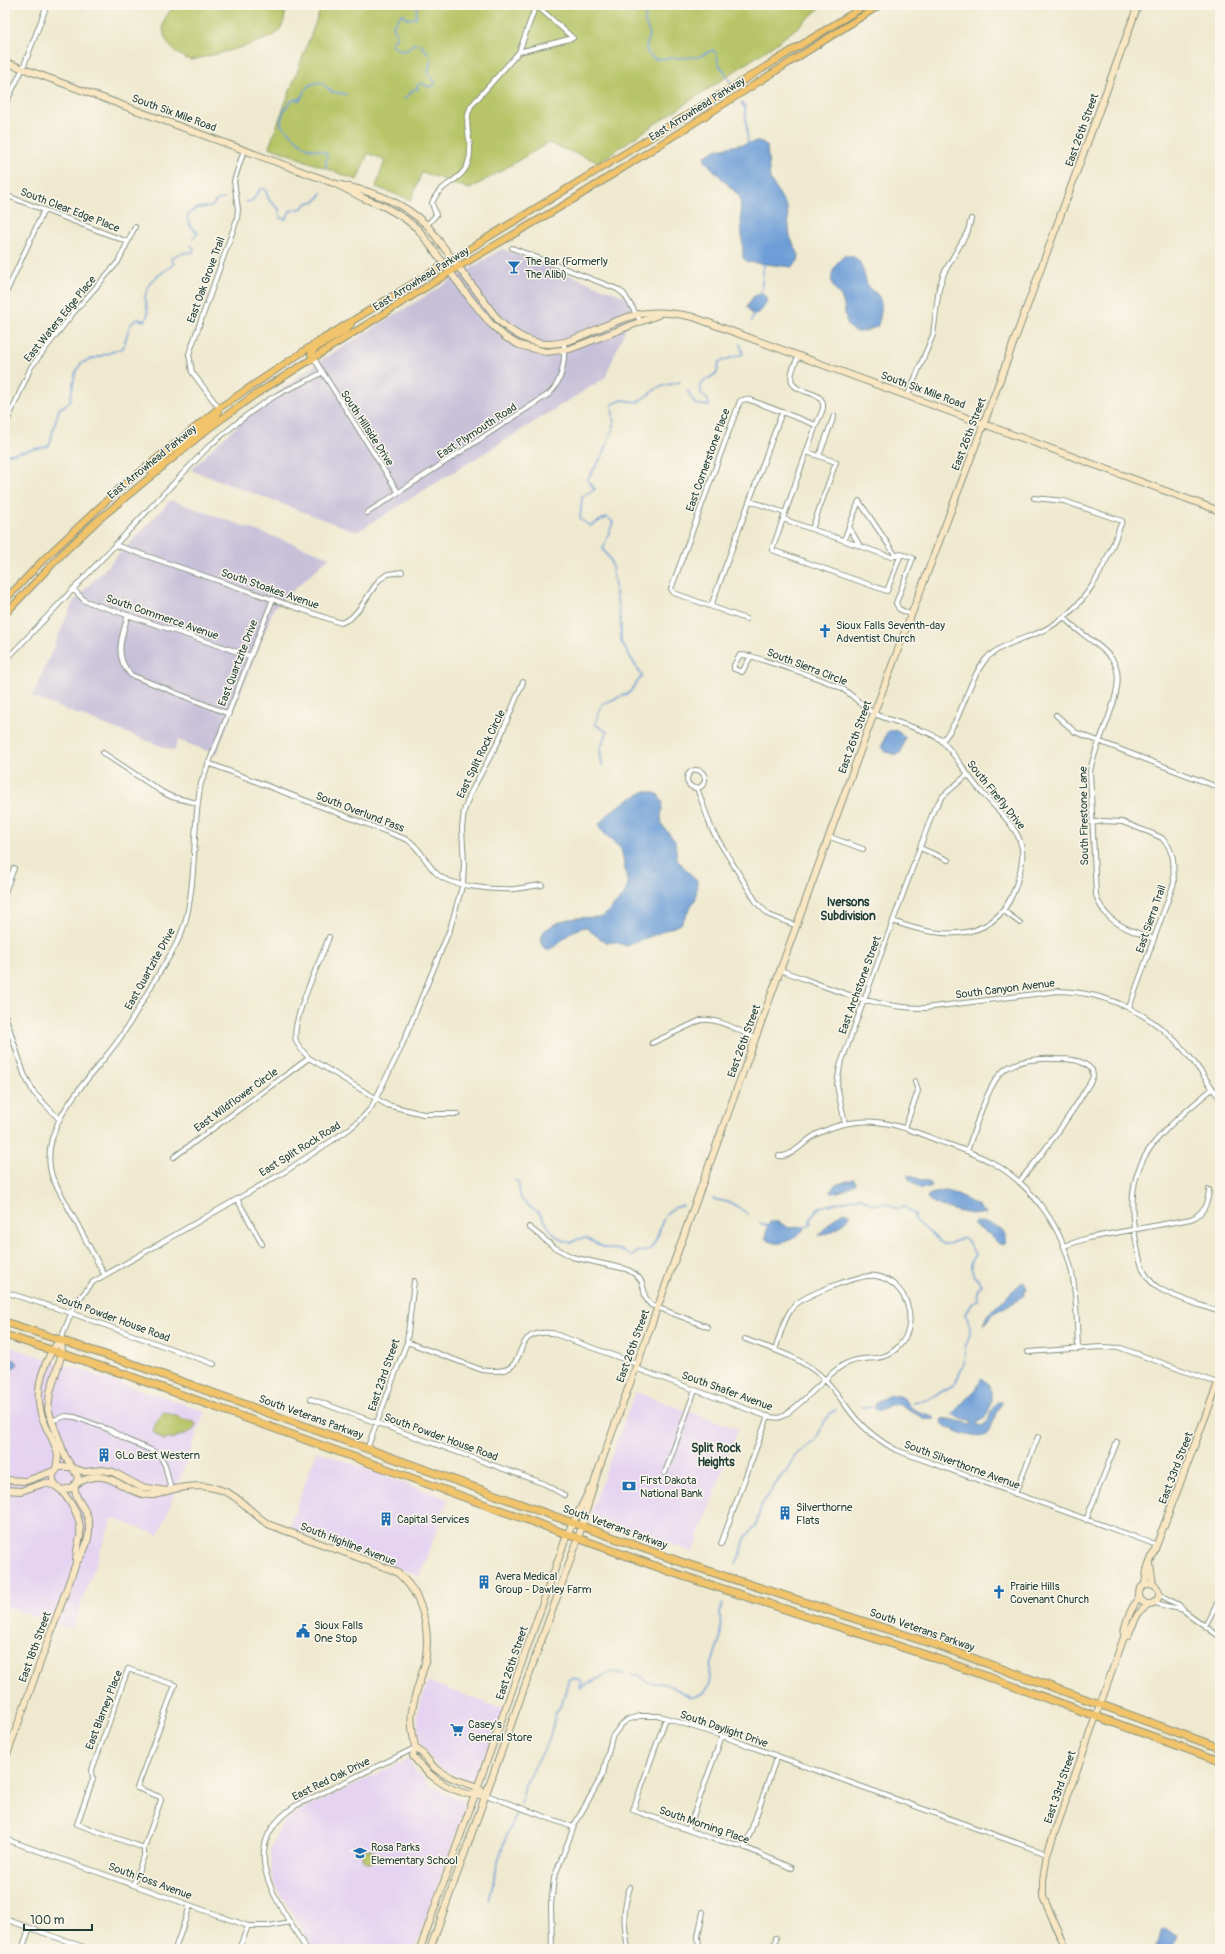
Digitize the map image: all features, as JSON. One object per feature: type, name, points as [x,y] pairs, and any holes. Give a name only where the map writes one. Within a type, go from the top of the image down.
[{"type":"highway","name":"South Veterans Parkway","points":[[5,1322],[61,1339],[573,1524],[726,1577],[942,1647],[1220,1748]]},
{"type":"highway","name":"South Veterans Parkway","points":[[5,1335],[51,1349],[578,1539],[758,1602],[910,1649],[1220,1761]]},
{"type":"main road","name":"East Arrowhead Parkway","points":[[5,600],[49,554],[119,489],[219,408],[357,318],[866,5]]},
{"type":"main road","name":"East Arrowhead Parkway","points":[[5,614],[91,526],[230,412],[312,358],[458,267],[574,199],[880,5]]},
{"type":"main road","name":"East 26th Street","points":[[430,1949],[578,1539],[596,1477],[755,1038],[874,713],[984,423],[1138,5]]},
{"type":"main road","name":"South Six Mile Road","points":[[5,62],[336,184],[404,218],[418,229],[490,323],[505,337],[518,345],[532,350],[546,352],[564,350],[663,313]]},
{"type":"main road","name":"South Six Mile Road","points":[[336,184],[367,190],[388,198],[405,207],[427,225],[499,321],[511,331],[524,338],[542,343],[559,344],[636,315],[663,313],[693,317],[799,354],[1220,511]]},
{"type":"main road","points":[[312,358],[311,354],[314,349],[345,331],[357,318]]},
{"type":"main road","points":[[148,478],[164,458],[216,416],[219,408]]},
{"type":"main road","points":[[56,1486],[52,1478],[58,1451],[43,1418],[39,1398],[39,1384],[51,1349],[61,1339]]},
{"type":"main road","name":"East Split Rock Road","points":[[61,1339],[62,1353]]},
{"type":"main road","name":"East 18th Street","points":[[5,1760],[76,1564],[82,1555],[89,1534],[87,1515],[76,1498],[75,1485],[78,1477],[51,1421],[48,1410],[48,1398],[62,1353]]},
{"type":"main road","name":"East 33rd Street","points":[[1064,1944],[1043,1897],[1043,1881],[1047,1854],[1124,1637],[1124,1630],[1128,1618],[1139,1597],[1140,1589],[1145,1584],[1147,1570],[1219,1382]]},
{"type":"main road","points":[[5,1480],[26,1481],[55,1470],[63,1465],[72,1467]]},
{"type":"main road","name":"South Highline Avenue","points":[[72,1467],[85,1472],[102,1470],[113,1472],[141,1487],[170,1490],[199,1486],[222,1490],[235,1497],[260,1520],[270,1525],[386,1568],[403,1577],[415,1591],[423,1612],[427,1637],[425,1661],[412,1709],[410,1726],[415,1748],[413,1756],[431,1776],[449,1787],[475,1796],[486,1795]]},
{"type":"main road","name":"South Highline Avenue","points":[[75,1485],[86,1479],[104,1477],[141,1494],[158,1495],[170,1490]]},
{"type":"main road","name":"East 26th Street","points":[[420,1949],[567,1535],[596,1477]]},
{"type":"main road","points":[[5,1490],[21,1491],[45,1483],[56,1486]]},
{"type":"main road","points":[[61,1490],[68,1490],[75,1485]]},
{"type":"main road","name":"East 18th Street","points":[[56,1486],[71,1502],[79,1521],[80,1534],[76,1552],[76,1564]]},
{"type":"main road","name":"East 33rd Street","points":[[1150,1564],[1153,1585],[1158,1589],[1160,1595]]},
{"type":"main road","points":[[1145,1584],[1153,1585]]},
{"type":"main road","points":[[1139,1597],[1142,1603],[1147,1605],[1155,1603],[1160,1595]]},
{"type":"main road","name":"East 33rd Street","points":[[1124,1637],[1128,1635],[1138,1614],[1147,1605]]},
{"type":"main road","name":"South Highline Avenue","points":[[415,1748],[421,1751],[430,1763],[442,1773],[478,1787],[486,1795]]},
{"type":"street","points":[[5,105],[23,68],[47,5]]},
{"type":"street","points":[[427,225],[436,215],[432,203],[435,196],[443,187],[463,172],[468,163],[471,151],[466,122],[471,106],[518,52],[536,5],[573,38],[518,52]]},
{"type":"street","name":"East Oak Grove Trail","points":[[219,408],[192,372],[189,354],[237,219],[238,209],[234,180],[244,150]]},
{"type":"street","name":"South Clear Edge Place","points":[[5,195],[128,242]]},
{"type":"street","points":[[5,295],[44,210]]},
{"type":"street","points":[[908,395],[933,335],[939,288],[944,273],[968,231],[971,219]]},
{"type":"street","name":"East Waters Edge Place","points":[[5,426],[32,367],[74,312],[118,262],[135,226]]},
{"type":"street","points":[[512,248],[617,288],[624,294],[641,322]]},
{"type":"street","name":"East Plymouth Road","points":[[368,513],[550,394],[561,373],[565,358],[564,343]]},
{"type":"street","points":[[799,354],[792,372],[792,381],[796,387],[814,394],[821,399],[823,407],[772,550],[887,591],[898,555]]},
{"type":"street","name":"South Hillside Drive","points":[[312,358],[398,492]]},
{"type":"street","points":[[5,661],[209,446],[229,429],[275,396],[322,373]]},
{"type":"street","name":"East Cornerstone Place","points":[[746,619],[674,593],[671,588],[675,576],[740,401],[753,401],[816,425]]},
{"type":"street","points":[[711,606],[782,412]]},
{"type":"street","points":[[819,456],[834,416]]},
{"type":"street","points":[[807,452],[836,462],[812,529]]},
{"type":"street","points":[[942,741],[954,727],[974,681],[987,658],[1008,645],[1054,625],[1086,596],[1110,554],[1122,521],[1064,501],[1034,498]]},
{"type":"street","points":[[750,501],[785,513]]},
{"type":"street","points":[[844,540],[859,501],[898,555]]},
{"type":"street","points":[[783,519],[891,557],[898,555],[913,558],[896,603],[899,609],[912,615]]},
{"type":"street","points":[[849,528],[860,546]]},
{"type":"street","name":"South Stoakes Avenue","points":[[115,545],[341,623],[351,618],[360,608],[379,580],[388,574],[402,572]]},
{"type":"street","name":"South Commerce Avenue","points":[[73,589],[85,601],[250,656]]},
{"type":"street","name":"East Quartzite Drive","points":[[104,1274],[57,1189],[50,1171],[48,1151],[60,1119],[120,1038],[177,941],[185,920],[189,902],[197,804],[201,783],[229,714],[272,599]]},
{"type":"street","points":[[128,615],[121,640],[120,653],[123,662],[131,675],[229,714]]},
{"type":"street","name":"South Firestone Lane","points":[[1064,617],[1081,634],[1103,649],[1113,660],[1117,669],[1119,684],[1116,696],[1092,758],[1090,772],[1095,886],[1098,902],[1102,910],[1113,922],[1154,939]]},
{"type":"street","name":"South Sierra Circle","points":[[750,656],[742,672],[734,669],[734,665],[740,655],[750,656],[839,687],[855,697],[874,713]]},
{"type":"street","name":"East Split Rock Circle","points":[[463,883],[464,864],[462,828],[464,811],[470,794],[498,742],[523,682]]},
{"type":"street","name":"South Firefly Drive","points":[[874,713],[928,733],[942,741],[967,775],[1015,831],[1021,842],[1022,859],[1020,873],[1013,894],[1004,910],[986,926],[959,934],[927,932],[893,921]]},
{"type":"street","points":[[1056,715],[1075,732],[1098,742],[1219,786]]},
{"type":"street","points":[[103,753],[125,769],[162,792],[172,797],[197,804]]},
{"type":"street","name":"South Overlund Pass","points":[[208,763],[408,840],[420,851],[437,873],[450,880],[503,889],[542,885]]},
{"type":"street","points":[[696,769],[702,771],[705,776],[703,784],[697,788],[689,786],[686,780],[690,771],[696,769]]},
{"type":"street","name":"East Archstone Street","points":[[845,1124],[838,1092],[837,1076],[920,848],[938,803],[954,785],[967,775]]},
{"type":"street","points":[[697,788],[712,830],[757,903],[769,915],[797,926]]},
{"type":"street","name":"East Sierra Trail","points":[[1092,823],[1108,821],[1122,822],[1162,838],[1169,847],[1173,858],[1174,883],[1129,1008]]},
{"type":"street","points":[[830,836],[863,849]]},
{"type":"street","points":[[920,848],[948,860]]},
{"type":"street","points":[[5,892],[14,868]]},
{"type":"street","name":"East Split Rock Road","points":[[61,1339],[71,1313],[83,1292],[93,1282],[104,1274],[286,1171],[348,1130],[366,1114],[376,1099],[400,1050],[445,941],[456,911],[463,883]]},
{"type":"street","points":[[1004,910],[1020,923]]},
{"type":"street","points":[[329,936],[296,1023],[296,1041],[309,1058],[376,1099],[404,1110],[423,1114],[458,1114]]},
{"type":"street","name":"South Canyon Avenue","points":[[780,970],[864,1000],[889,1007],[925,1008],[1040,992],[1075,991],[1104,997],[1129,1008],[1148,1019],[1174,1039],[1198,1067],[1212,1089],[1220,1098]]},
{"type":"street","points":[[5,1015],[27,1081],[34,1093],[60,1119]]},
{"type":"street","points":[[652,1043],[706,1019],[718,1022],[755,1038]]},
{"type":"street","name":"East Wildflower Circle","points":[[174,1157],[309,1058]]},
{"type":"street","points":[[967,1151],[993,1084],[1004,1070],[1020,1063],[1051,1059],[1068,1060],[1086,1064],[1092,1070],[1091,1081],[1065,1123],[1042,1156],[1019,1182]]},
{"type":"street","points":[[905,1128],[918,1091],[915,1081]]},
{"type":"street","points":[[1212,1089],[1160,1134],[1147,1151],[1134,1184],[1132,1206],[1134,1230],[1140,1263],[1145,1274],[1154,1284],[1169,1292],[1220,1312]]},
{"type":"street","points":[[779,1156],[787,1155],[818,1133],[845,1124],[874,1122],[905,1128],[967,1151],[996,1165],[1019,1182],[1046,1212],[1064,1246],[1074,1283],[1078,1348]]},
{"type":"street","points":[[1064,1246],[1081,1240],[1191,1219],[1199,1216],[1208,1200],[1209,1190]]},
{"type":"street","points":[[237,1199],[262,1244]]},
{"type":"street","points":[[529,1227],[554,1247],[572,1257],[626,1269],[632,1272],[642,1281],[647,1302],[657,1308],[708,1327]]},
{"type":"street","name":"South Shafer Avenue","points":[[406,1342],[482,1370],[495,1372],[506,1370],[514,1365],[526,1340],[533,1335],[542,1332],[552,1334],[695,1390],[768,1416],[778,1418],[784,1415],[840,1367],[850,1362],[879,1359],[897,1348],[904,1339],[910,1322],[908,1305],[901,1292],[892,1284],[877,1276],[861,1277],[804,1299],[794,1306],[788,1316],[775,1350]]},
{"type":"street","name":"East 23rd Street","points":[[367,1449],[406,1342],[414,1281]]},
{"type":"street","name":"South Powder House Road","points":[[5,1292],[71,1313],[214,1364]]},
{"type":"street","name":"South Silverthorne Avenue","points":[[745,1339],[800,1361],[825,1380],[864,1427],[890,1447],[909,1456],[1157,1545]]},
{"type":"street","points":[[1028,1352],[1109,1347],[1129,1350],[1219,1382]]},
{"type":"street","points":[[665,1473],[695,1390]]},
{"type":"street","name":"South Powder House Road","points":[[311,1399],[545,1484],[564,1495]]},
{"type":"street","points":[[51,1421],[66,1416],[75,1417],[110,1430],[127,1440],[152,1450],[160,1456],[165,1465],[170,1490]]},
{"type":"street","points":[[721,1544],[768,1416]]},
{"type":"street","points":[[1015,1494],[1038,1436]]},
{"type":"street","points":[[1086,1520],[1117,1442]]},
{"type":"street","points":[[1160,1595],[1179,1605],[1183,1610],[1220,1638]]},
{"type":"street","points":[[1204,1626],[1220,1598]]},
{"type":"street","points":[[1155,1603],[1183,1610]]},
{"type":"street","name":"East Blarney Place","points":[[134,1885],[144,1856],[144,1848],[161,1800],[160,1797],[137,1788],[175,1685],[128,1669],[92,1770],[93,1779],[77,1824],[144,1848]]},
{"type":"street","name":"South Daylight Drive","points":[[552,1949],[552,1884],[574,1827],[603,1774],[612,1738],[626,1720],[640,1716],[654,1715],[722,1736],[1047,1854]]},
{"type":"street","name":"South Morning Place","points":[[666,1718],[633,1810],[688,1830],[745,1848],[791,1868]]},
{"type":"street","points":[[688,1830],[722,1736]]},
{"type":"street","name":"East Red Oak Drive","points":[[306,1949],[268,1885],[263,1866],[264,1848],[268,1834],[276,1823],[295,1806],[415,1748]]},
{"type":"street","points":[[745,1848],[777,1756]]},
{"type":"street","name":"South Highline Avenue","points":[[486,1795],[574,1827]]},
{"type":"street","name":"South Foss Avenue","points":[[5,1839],[248,1926],[269,1926],[290,1922]]},
{"type":"street","points":[[628,1949],[624,1924],[624,1910],[630,1887]]},
{"type":"street","points":[[174,1949],[190,1906]]},
{"type":"street","points":[[699,1949],[698,1936],[704,1912]]},
{"type":"street","points":[[5,1919],[89,1949]]},
{"type":"street","points":[[240,1949],[248,1926]]},
{"type":"street","points":[[22,1949],[30,1928]]},
{"type":"street","points":[[774,1949],[776,1938]]},
{"type":"shaded area","points":[[502,249],[637,301],[605,378],[357,532],[191,470],[258,407],[320,361]]},
{"type":"shaded area","points":[[171,500],[330,557],[274,608],[216,754],[178,740],[174,751],[32,697],[73,602]]},
{"type":"shaded area","points":[[5,1345],[205,1411],[159,1535],[112,1518],[72,1630],[5,1606]]},
{"type":"shaded area","points":[[635,1392],[738,1429],[693,1552],[590,1515]]},
{"type":"shaded area","points":[[317,1451],[448,1499],[420,1576],[289,1528]]},
{"type":"shaded area","points":[[428,1682],[504,1709],[476,1784],[451,1774],[437,1766],[422,1746],[418,1729],[417,1713]]},
{"type":"shaded area","name":"Rosa Parks Elementary School","points":[[408,1759],[415,1771],[431,1786],[446,1794],[465,1800],[467,1803],[415,1949],[313,1949],[277,1889],[271,1873],[270,1851],[277,1833],[288,1818],[301,1810]]},
{"type":"green space","points":[[177,5],[285,5],[285,13],[281,28],[276,34],[270,37],[234,49],[190,60],[181,56],[174,50],[164,36],[163,28],[165,20],[169,12]]},
{"type":"green space","points":[[322,5],[823,5],[798,27],[774,45],[598,162],[548,143],[470,189],[422,172],[411,200],[376,187],[385,160],[368,153],[357,180],[269,147]]},
{"type":"green space","points":[[164,1412],[196,1423],[194,1430],[174,1438],[163,1440],[153,1432],[156,1422]]},
{"type":"green space","points":[[369,1849],[374,1851],[376,1856],[374,1861],[369,1863],[364,1861],[362,1856],[364,1851]]},
{"type":"water","points":[[754,142],[762,142],[767,146],[770,179],[787,207],[790,237],[799,255],[798,261],[792,267],[748,262],[743,258],[740,197],[705,161],[705,156],[718,149]]},
{"type":"water","points":[[844,256],[851,256],[859,261],[869,288],[877,294],[881,301],[880,319],[877,327],[857,332],[851,329],[847,323],[844,305],[833,286],[831,278],[838,262]]},
{"type":"water","points":[[761,293],[767,298],[766,304],[761,311],[753,315],[747,307],[753,297]]},
{"type":"water","points":[[889,730],[897,731],[905,737],[901,752],[897,755],[886,752],[882,747],[886,734]]},
{"type":"water","points":[[646,791],[658,794],[663,803],[661,816],[662,825],[675,841],[677,860],[697,881],[696,898],[681,924],[627,946],[615,942],[606,943],[585,927],[578,929],[568,935],[557,945],[546,950],[541,944],[542,933],[549,927],[556,923],[571,919],[603,917],[624,895],[628,884],[621,849],[600,829],[599,825],[614,809]]},
{"type":"water","points":[[908,1175],[930,1183],[932,1186],[921,1189],[908,1178]]},
{"type":"water","points":[[854,1179],[856,1183],[847,1189],[835,1193],[830,1191],[835,1185]]},
{"type":"water","points":[[945,1191],[967,1200],[979,1207],[986,1214],[980,1215],[964,1213],[938,1205],[927,1198],[930,1194]]},
{"type":"water","points":[[844,1212],[849,1214],[846,1221],[842,1225],[827,1234],[819,1235],[835,1217]]},
{"type":"water","points":[[770,1222],[778,1222],[789,1228],[802,1227],[804,1229],[801,1233],[786,1242],[775,1243],[765,1238]]},
{"type":"water","points":[[975,1222],[988,1223],[999,1228],[1005,1235],[1005,1243],[999,1244],[989,1234],[973,1225]]},
{"type":"water","points":[[1024,1282],[1026,1287],[1023,1297],[994,1313],[983,1325],[987,1315],[1021,1283]]},
{"type":"water","points":[[5,1356],[16,1361],[18,1364],[15,1367],[5,1368]]},
{"type":"water","points":[[981,1378],[990,1385],[991,1401],[986,1416],[978,1422],[977,1425],[982,1426],[988,1421],[990,1413],[997,1402],[1002,1402],[988,1434],[978,1437],[972,1436],[958,1432],[942,1424],[941,1420],[943,1418],[973,1424],[971,1420],[962,1419],[952,1414],[977,1388]]},
{"type":"water","points":[[890,1395],[901,1397],[913,1409],[929,1415],[934,1419],[922,1418],[907,1408],[897,1405],[890,1405],[880,1411],[875,1409],[876,1402]]},
{"type":"water","points":[[1163,1930],[1167,1930],[1177,1935],[1172,1949],[1154,1949]]},
{"type":"waterway","points":[[5,7],[9,5]]},
{"type":"waterway","points":[[70,5],[86,8],[90,5]]},
{"type":"waterway","points":[[417,5],[416,18],[406,19],[404,14],[402,14],[393,25],[397,35],[391,45],[402,51],[407,50],[413,44],[420,44],[429,54]]},
{"type":"waterway","points":[[646,6],[645,23],[649,32],[646,49],[650,56],[656,59],[698,57],[713,50],[716,53],[719,64],[731,83]]},
{"type":"waterway","points":[[404,99],[412,90],[418,89],[417,86],[421,83],[430,87],[434,85],[435,82],[428,74],[431,59]]},
{"type":"waterway","points":[[326,167],[327,154],[304,146],[281,125],[282,117],[288,104],[294,99],[300,100],[309,85],[321,82],[332,92],[346,94]]},
{"type":"waterway","points":[[741,102],[745,108],[748,145]]},
{"type":"waterway","points":[[246,202],[252,201],[260,189],[265,189],[269,200],[279,209],[280,218],[286,219],[290,211],[302,208],[307,203],[316,201],[322,193]]},
{"type":"waterway","points":[[193,238],[198,233],[191,227],[187,218],[188,215],[193,210],[203,207],[211,207],[217,200],[224,199]]},
{"type":"waterway","points":[[5,455],[49,446],[59,409],[70,402],[75,374],[81,363],[123,348],[130,325],[137,319],[145,321],[147,318],[148,312],[145,296],[151,281],[174,264],[171,259],[173,257],[187,252],[193,252],[194,249],[191,245]]},
{"type":"waterway","points":[[761,295],[764,263]]},
{"type":"waterway","points":[[751,321],[754,314]]},
{"type":"waterway","points":[[687,390],[695,404],[709,406],[708,400],[701,394],[700,384],[717,373],[719,362],[743,354],[740,344]]},
{"type":"waterway","points":[[602,766],[600,749],[607,732],[595,724],[602,704],[629,693],[642,676],[621,642],[621,625],[611,561],[603,549],[613,522],[607,517],[590,526],[580,519],[582,497],[595,489],[587,480],[604,453],[614,425],[612,404],[623,400],[638,402],[659,387],[680,382]]},
{"type":"waterway","points":[[515,1180],[519,1183],[522,1200],[538,1212],[558,1238],[571,1243],[578,1239],[586,1238],[605,1248],[620,1250],[632,1256],[637,1252],[649,1250],[655,1242],[665,1216],[669,1211],[683,1206]]},
{"type":"waterway","points":[[802,1228],[811,1225],[810,1219],[820,1207],[861,1197],[872,1205],[886,1203],[898,1209],[905,1207],[915,1215],[915,1220],[943,1244],[948,1244],[964,1238],[967,1240],[975,1254],[971,1263],[972,1271],[981,1285],[977,1291],[978,1300],[972,1304],[966,1314],[970,1327],[970,1334],[965,1348],[964,1363],[955,1384],[927,1400],[913,1402]]},
{"type":"waterway","points":[[713,1199],[732,1203],[748,1214]]},
{"type":"waterway","points":[[760,1223],[768,1226]]},
{"type":"waterway","points":[[888,1405],[898,1404]]},
{"type":"waterway","points":[[862,1407],[874,1407]]},
{"type":"waterway","points":[[736,1563],[741,1554],[745,1538],[756,1526],[761,1506],[781,1476],[789,1469],[795,1455],[815,1441],[827,1417],[830,1413],[836,1410]]},
{"type":"waterway","points":[[632,1675],[639,1675],[648,1682],[666,1684],[691,1697],[695,1697],[705,1692],[709,1686],[711,1665],[721,1636],[720,1613],[722,1604]]},
{"type":"waterway","points":[[521,1804],[525,1785],[549,1740],[556,1712],[561,1706],[569,1679],[572,1678],[581,1681],[582,1683],[579,1685],[580,1688],[611,1672],[625,1674]]},
{"type":"waterway","points":[[489,1901],[504,1842],[519,1811]]},
{"type":"place","name":"The Bar (Formerly The Alibi)","points":[[514,267]]},
{"type":"place","name":"Sioux Falls Seventh-day Adventist Church","points":[[825,631]]},
{"type":"place","name":"GLo Best Western","points":[[104,1455]]},
{"type":"place","name":"First Dakota National Bank","points":[[629,1486]]},
{"type":"place","name":"Silverthorne Flats","points":[[785,1513]]},
{"type":"place","name":"Capital Services","points":[[386,1519]]},
{"type":"place","name":"Avera Medical Group - Dawley Farm","points":[[484,1582]]},
{"type":"place","name":"Prairie Hills Covenant Church","points":[[999,1592]]},
{"type":"place","name":"Sioux Falls One Stop","points":[[303,1631]]},
{"type":"place","name":"Casey's General Store","points":[[457,1730]]},
{"type":"place","name":"Rosa Parks Elementary School","points":[[360,1853]]},
{"type":"district","name":"Iversons Subdivision","points":[[848,909]]},
{"type":"district","name":"Split Rock Heights","points":[[716,1455]]}]
